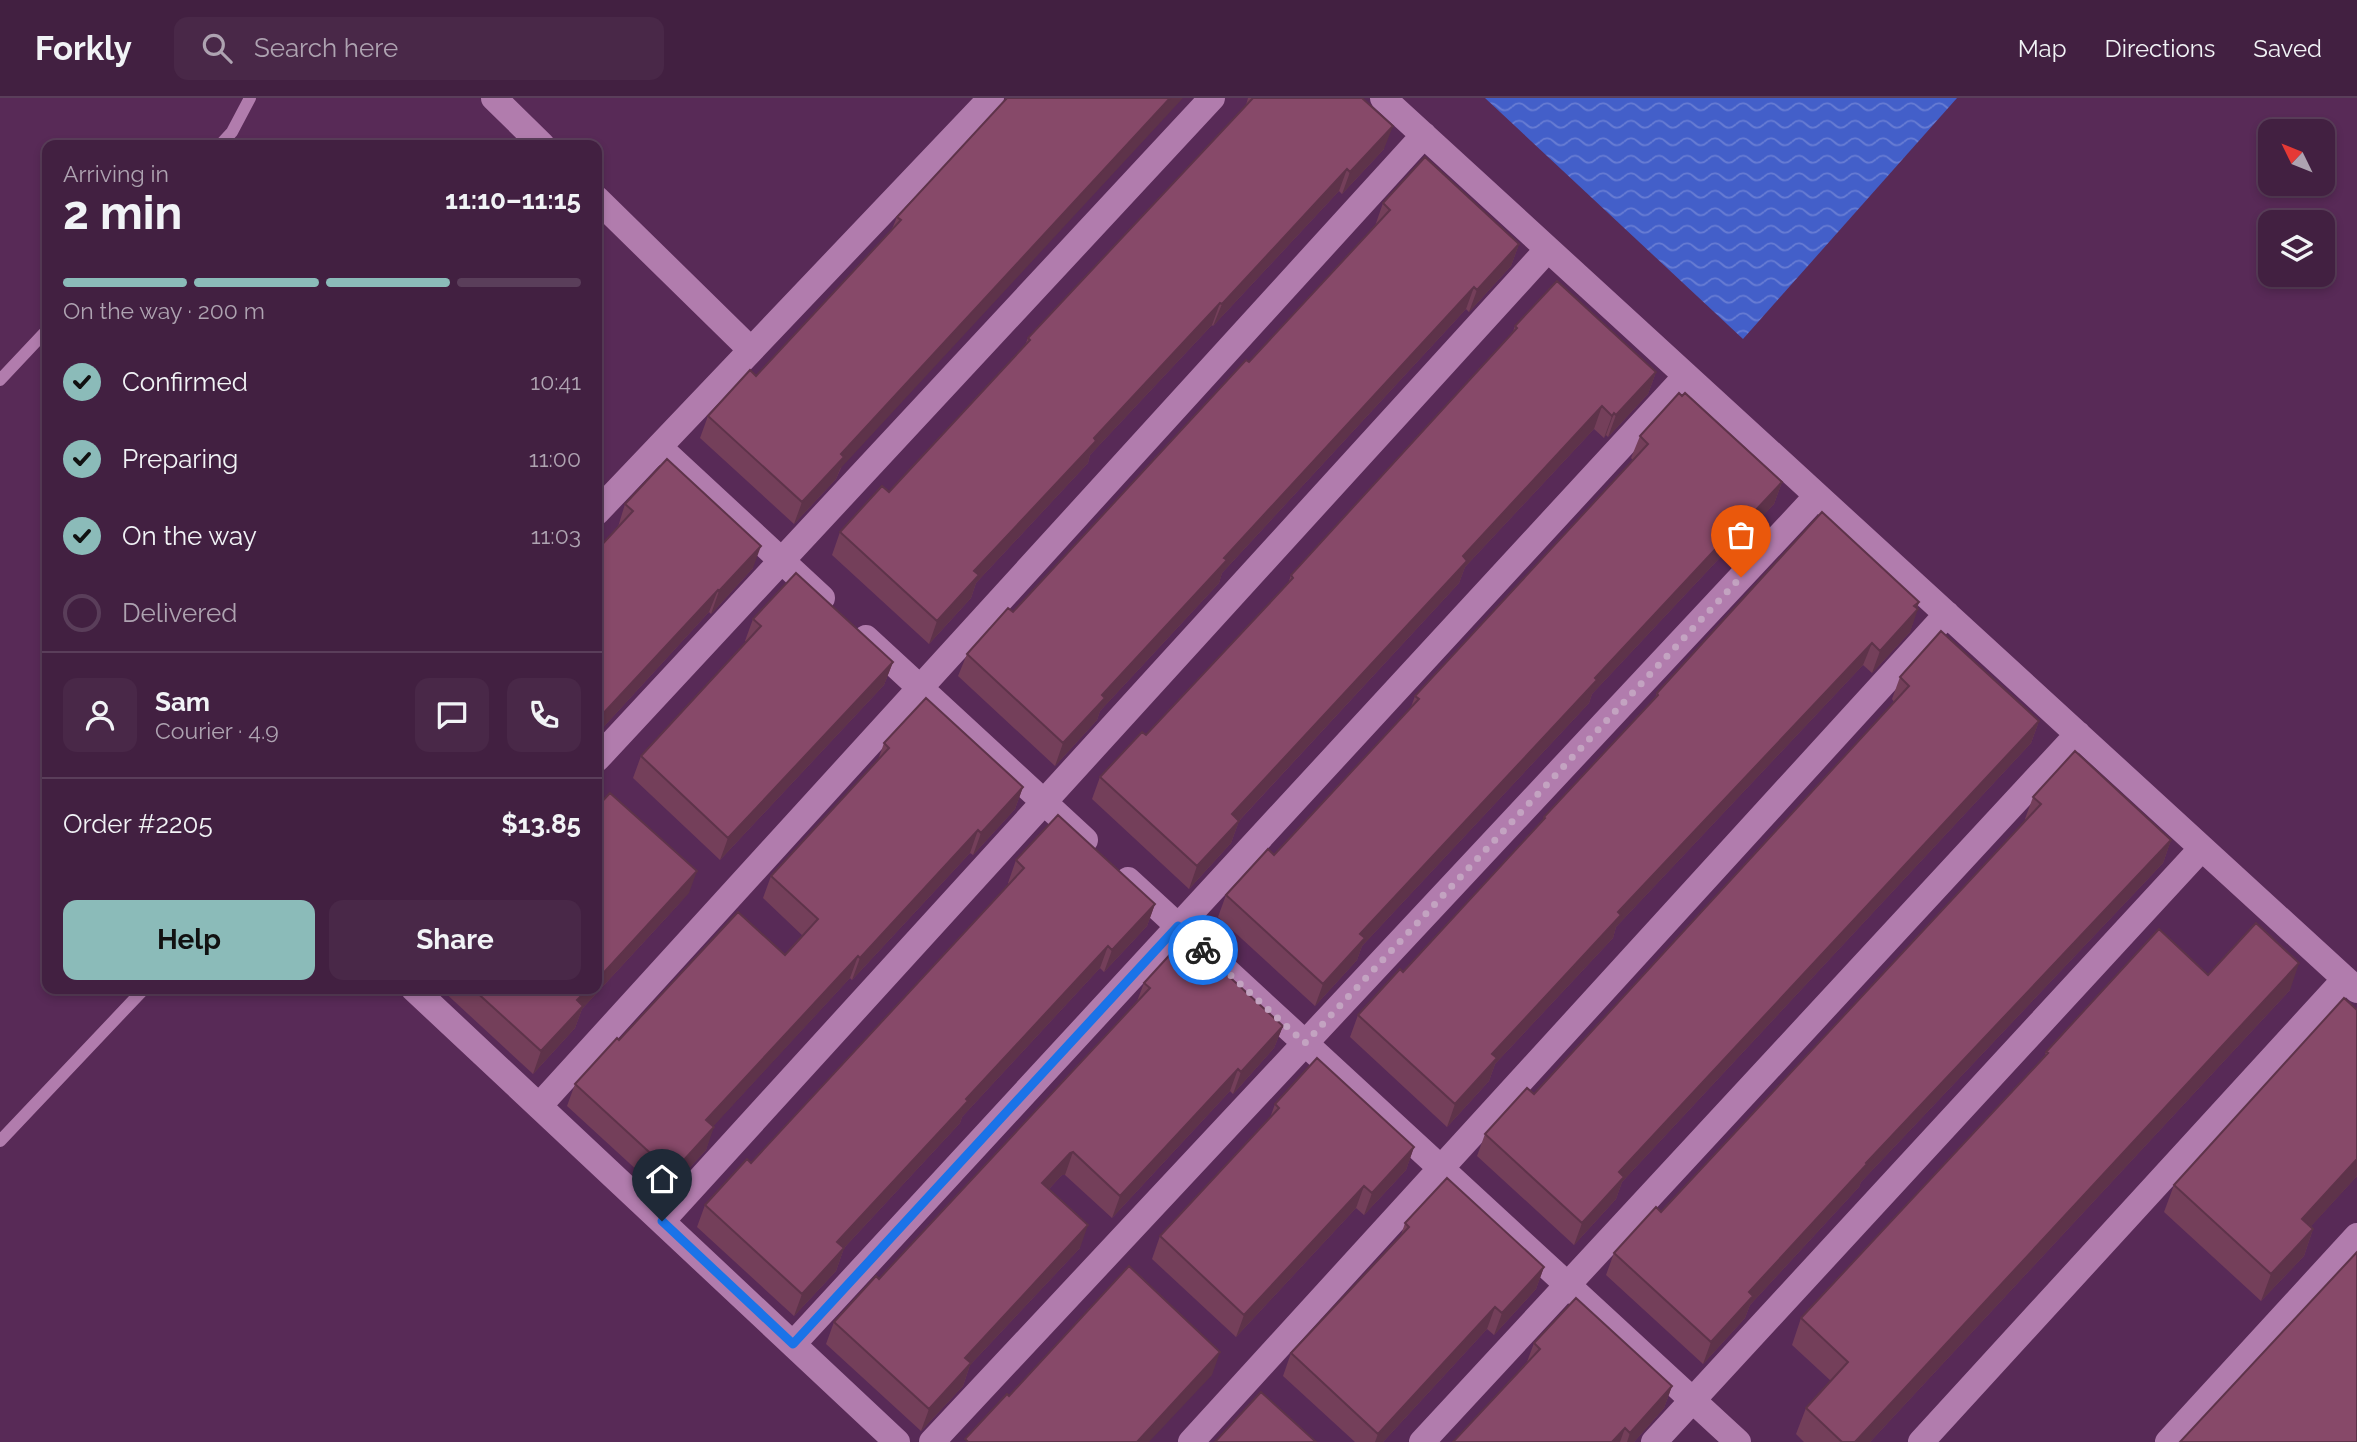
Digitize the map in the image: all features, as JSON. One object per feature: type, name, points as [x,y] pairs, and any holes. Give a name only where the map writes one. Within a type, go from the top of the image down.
[{"type":"street","points":[[494,98],[537,140]]},
{"type":"street","points":[[602,507],[991,98]]},
{"type":"street","points":[[602,754],[1212,98]]},
{"type":"street","points":[[1383,98],[2351,985],[1921,1442]]},
{"type":"street","points":[[539,1105],[1424,135]]},
{"type":"street","points":[[602,204],[751,351]]},
{"type":"street","points":[[662,1221],[1548,249]]},
{"type":"street","points":[[793,1344],[1686,376]]},
{"type":"street","points":[[659,447],[1738,1442]]},
{"type":"street","points":[[932,1442],[1817,496]]},
{"type":"street","points":[[1191,1442],[1947,614]]},
{"type":"street","points":[[1422,1442],[2078,734]]},
{"type":"street","points":[[1654,1442],[2202,848]]},
{"type":"street","points":[[419,994],[897,1442]]},
{"type":"street","points":[[2168,1442],[2357,1236]]},
{"type":"lane","points":[[225,140],[232,132],[250,98]]},
{"type":"lane","points":[[0,380],[42,335]]},
{"type":"lane","points":[[0,1141],[139,994]]},
{"type":"water","points":[[1485,98],[1957,98],[1743,339]]},
{"type":"building","points":[[1007,98],[1170,98],[841,454],[844,457],[802,502],[708,416],[750,370],[756,376],[901,220],[897,217]]},
{"type":"building","points":[[1253,98],[1362,98],[1393,126],[1350,172],[1347,169],[1094,438],[1096,441],[974,571],[979,575],[937,621],[840,532],[882,486],[889,492],[1030,340],[1028,338]]},
{"type":"building","points":[[1425,157],[1519,244],[1477,290],[1474,287],[1224,558],[1227,560],[1102,695],[1105,698],[1063,743],[967,654],[1008,608],[1013,612],[1246,360],[1249,362],[1390,210],[1383,203]]},
{"type":"building","points":[[1557,281],[1656,372],[1616,415],[1614,413],[1612,416],[1602,406],[1463,556],[1467,561],[1232,814],[1239,821],[1197,866],[1100,777],[1142,732],[1146,735],[1293,578],[1291,575]]},
{"type":"building","points":[[1679,393],[1682,396],[1685,393],[1782,482],[1739,528],[1737,526],[1595,678],[1597,680],[1360,934],[1365,938],[1323,984],[1226,895],[1268,849],[1274,855],[1419,699],[1415,696],[1648,444],[1640,436]]},
{"type":"building","points":[[667,459],[761,546],[602,715],[602,545],[633,511],[625,504]]},
{"type":"building","points":[[1822,512],[1919,602],[1914,606],[1918,609],[1880,651],[1872,643],[1618,912],[1621,915],[1492,1054],[1497,1058],[1455,1104],[1358,1015],[1400,969],[1403,972]]},
{"type":"building","points":[[796,573],[893,662],[728,838],[641,756],[761,626],[753,619]]},
{"type":"building","points":[[1941,631],[2039,721],[1619,1172],[1624,1177],[1582,1223],[1485,1134],[1527,1088],[1534,1094],[1909,686],[1900,677]]},
{"type":"building","points":[[926,698],[1023,787],[981,833],[978,830],[860,958],[858,956],[706,1120],[714,1127],[672,1173],[575,1084],[738,912],[785,955],[818,919],[771,876],[889,748],[884,743]]},
{"type":"building","points":[[2075,751],[2171,840],[1866,1163],[1749,1292],[1753,1296],[1711,1342],[1614,1253],[1656,1207],[1661,1212],[2041,804],[2033,797]]},
{"type":"building","points":[[610,793],[697,871],[602,975],[602,802]]},
{"type":"building","points":[[1058,815],[1155,904],[1112,950],[1108,946],[966,1099],[968,1101],[837,1242],[844,1248],[802,1294],[705,1205],[747,1159],[751,1163],[1024,868],[1016,860]]},
{"type":"building","points":[[2256,923],[2299,963],[1855,1442],[1842,1442],[1806,1408],[1848,1362],[1801,1318],[2048,1053],[2046,1052],[2159,929],[2208,975]]},
{"type":"building","points":[[1186,937],[1283,1026],[1241,1072],[1238,1069],[1120,1196],[1073,1152],[1042,1183],[1088,1225],[965,1358],[971,1363],[929,1409],[834,1322],[876,1276],[879,1279],[1150,988],[1144,983]]},
{"type":"building","points":[[478,994],[583,994],[577,1000],[583,1006],[541,1051]]},
{"type":"building","points":[[2344,998],[2357,1010],[2357,1159],[2302,1219],[2313,1229],[2271,1274],[2174,1185]]},
{"type":"building","points":[[1317,1058],[1414,1147],[1372,1193],[1364,1186],[1244,1315],[1160,1236],[1279,1108],[1275,1104]]},
{"type":"building","points":[[1447,1178],[1544,1267],[1502,1313],[1495,1307],[1378,1434],[1291,1353],[1409,1227],[1405,1223]]},
{"type":"building","points":[[2357,1252],[2357,1442],[2180,1442]]},
{"type":"building","points":[[1129,1266],[1220,1352],[1137,1442],[968,1442],[965,1439],[1007,1394],[1009,1396]]},
{"type":"building","points":[[1576,1298],[1672,1386],[1630,1433],[1625,1428],[1612,1442],[1453,1442],[1540,1349],[1534,1343]]},
{"type":"building","points":[[1261,1392],[1316,1442],[1215,1442]]},
{"type":"way so far","points":[[1203,950],[1305,1043],[1741,577]]},
{"type":"route","points":[[662,1221],[793,1344],[1178,926],[1203,950]]}]
